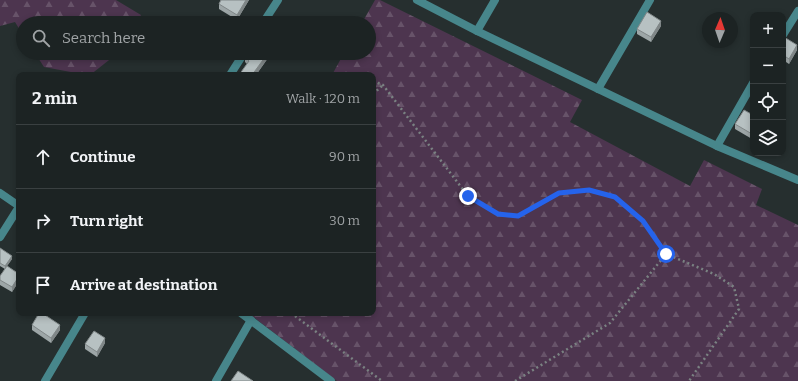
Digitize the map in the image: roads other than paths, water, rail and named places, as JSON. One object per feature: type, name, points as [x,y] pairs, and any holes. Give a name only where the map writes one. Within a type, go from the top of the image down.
[{"type":"street","points":[[268,16],[278,0]]},
{"type":"street","points":[[417,0],[477,31],[717,146],[798,180]]},
{"type":"street","points":[[477,31],[495,0]]},
{"type":"street","points":[[598,89],[650,0]]},
{"type":"street","points":[[786,30],[798,11]]},
{"type":"street","points":[[232,72],[240,60]]},
{"type":"street","points":[[717,146],[752,84]]},
{"type":"street","points":[[0,194],[16,205]]},
{"type":"street","points":[[0,237],[16,212]]},
{"type":"street","points":[[45,381],[83,316]]},
{"type":"street","points":[[245,316],[331,381]]},
{"type":"street","points":[[216,381],[251,320]]}]
